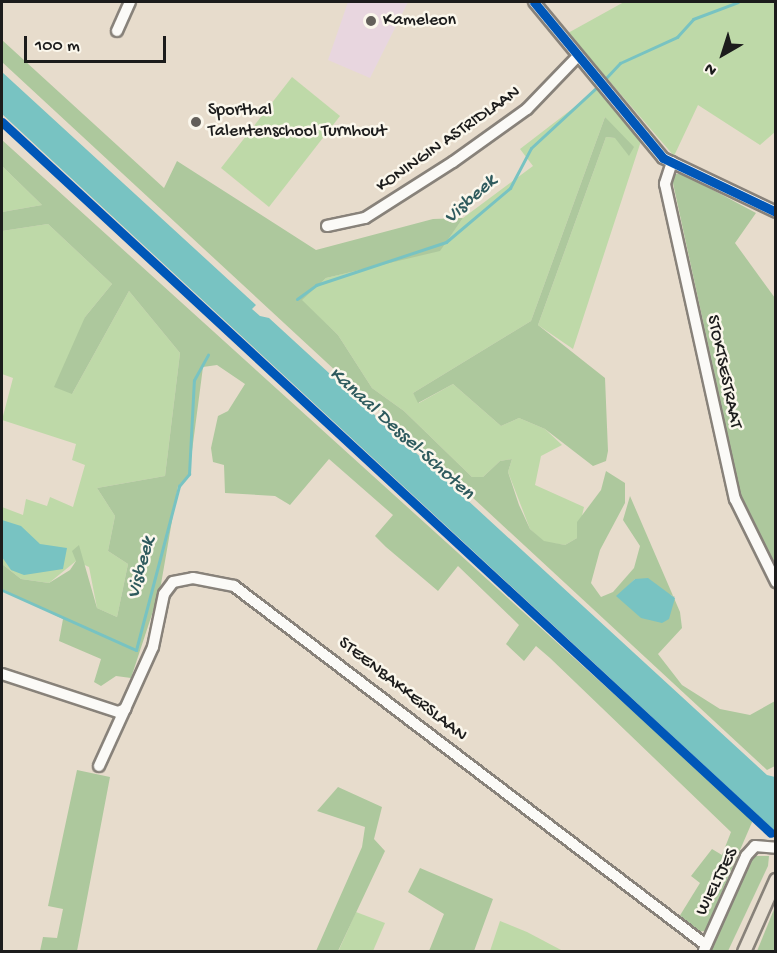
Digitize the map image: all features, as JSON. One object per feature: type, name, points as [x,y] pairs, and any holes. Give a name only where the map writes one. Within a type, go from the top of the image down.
[{"type":"main road","points":[[744,951],[776,880]]},
{"type":"street","points":[[117,31],[130,2]]},
{"type":"street","points":[[534,2],[577,57],[672,162],[776,212]]},
{"type":"street","name":"KONINGIN ASTRIDLAAN","points":[[327,226],[364,218],[453,162],[527,109],[577,57]]},
{"type":"street","name":"STOKTSESTRAAT","points":[[672,162],[664,184],[735,499],[776,582]]},
{"type":"street","name":"STEENBAKKERSLAAN","points":[[99,766],[153,647],[164,594],[173,582],[193,578],[241,588],[704,948]]},
{"type":"street","points":[[2,674],[118,712],[125,710]]},
{"type":"street","name":"WIELTJES","points":[[704,948],[746,856],[755,846],[776,848]]},
{"type":"shaded area","name":"Kameleon","points":[[348,2],[408,2],[370,78],[328,60]]},
{"type":"green space","points":[[624,2],[775,2],[775,132],[760,145],[698,105],[674,156],[568,33]]},
{"type":"green space","points":[[2,40],[164,188],[177,161],[316,250],[433,219],[463,218],[440,251],[326,278],[302,300],[338,335],[372,388],[404,411],[472,477],[483,477],[500,461],[512,459],[508,472],[519,505],[530,529],[544,541],[565,545],[577,538],[577,522],[601,490],[606,471],[625,483],[625,503],[600,550],[591,583],[601,597],[613,592],[634,568],[640,546],[623,520],[630,496],[673,596],[635,579],[624,590],[673,597],[680,612],[682,628],[658,654],[682,685],[720,709],[750,715],[775,701],[775,766],[767,770],[2,62]]},
{"type":"green space","points":[[292,77],[340,116],[269,207],[221,168]]},
{"type":"green space","points":[[598,89],[641,141],[573,349],[538,325],[606,137],[615,138],[605,117],[531,321],[413,393],[419,403],[453,384],[501,426],[519,418],[545,429],[562,445],[541,456],[535,485],[584,507],[577,538],[565,545],[544,542],[530,529],[508,472],[512,459],[500,461],[483,477],[472,477],[404,411],[372,388],[338,335],[301,300],[326,278],[440,250],[463,218],[533,166],[520,149]]},
{"type":"green space","points":[[605,117],[634,147],[629,156],[615,138],[606,137],[538,325],[605,378],[608,451],[606,461],[593,466],[545,429],[519,418],[501,426],[453,384],[418,403],[413,393],[531,321]]},
{"type":"green space","points":[[2,140],[753,820],[705,931],[697,932],[679,917],[700,883],[691,876],[712,849],[722,855],[731,832],[536,646],[524,661],[506,644],[519,625],[458,566],[438,591],[386,547],[375,536],[393,515],[329,459],[290,505],[275,496],[225,493],[224,465],[213,462],[211,448],[218,416],[228,411],[245,384],[217,365],[203,367],[189,474],[178,486],[160,590],[131,678],[116,676],[101,686],[94,682],[101,659],[59,641],[63,619],[2,589],[2,564],[21,579],[49,583],[70,570],[76,561],[72,551],[79,545],[97,608],[117,617],[128,564],[108,551],[115,516],[97,488],[165,476],[180,353],[129,291],[72,394],[54,387],[85,317],[112,284],[48,224],[2,231],[2,212],[42,205],[2,166]]},
{"type":"green space","points":[[2,166],[42,205],[2,212]]},
{"type":"green space","points":[[671,174],[683,174],[756,213],[735,243],[775,298],[775,564],[743,505]]},
{"type":"green space","points":[[48,224],[112,284],[85,317],[72,394],[129,291],[180,353],[165,476],[97,488],[115,516],[108,551],[128,564],[117,617],[97,608],[89,567],[76,561],[49,583],[21,579],[2,564],[2,507],[23,515],[26,499],[47,506],[50,497],[73,507],[85,465],[72,460],[76,444],[2,420],[13,378],[2,374],[2,231]]},
{"type":"green space","points":[[77,770],[110,777],[77,951],[40,951],[43,937],[57,938],[63,909],[48,906]]},
{"type":"green space","points":[[338,787],[382,807],[374,839],[385,851],[338,951],[316,951],[362,847],[365,827],[317,811]]},
{"type":"green space","points":[[754,856],[769,856],[768,866],[728,951],[708,952]]},
{"type":"green space","points":[[420,868],[493,899],[474,951],[429,951],[444,914],[408,892]]},
{"type":"green space","points":[[775,907],[775,951],[757,951]]},
{"type":"green space","points":[[356,912],[385,923],[373,951],[338,952]]},
{"type":"green space","points":[[500,921],[527,932],[563,951],[490,951]]},
{"type":"water","points":[[2,72],[256,305],[252,309],[260,316],[269,318],[767,775],[775,777],[775,831],[2,114]]},
{"type":"water","points":[[2,520],[21,526],[40,544],[67,548],[63,569],[24,575],[11,570],[2,557]]},
{"type":"water","points":[[648,578],[675,598],[669,619],[662,623],[641,618],[616,596],[635,579]]},
{"type":"waterway","name":"Visbeek","points":[[605,79],[620,63],[677,37],[693,19],[738,2]]},
{"type":"waterway","name":"Visbeek","points":[[297,299],[316,285],[446,242],[510,188],[531,148],[597,87]]},
{"type":"waterway","name":"Visbeek","points":[[2,590],[136,650],[179,486],[189,474],[194,380],[208,355]]},
{"type":"cycle path","points":[[534,2],[663,158],[776,212]]},
{"type":"cycle path","points":[[2,122],[771,833]]},
{"type":"place","name":"Kameleon","points":[[371,21]]},
{"type":"place","name":"Sporthal Talentenschool Turnhout","points":[[196,122]]},
{"type":"water label","name":"Kanaal Dessel-Schoten","points":[[401,434]]}]
